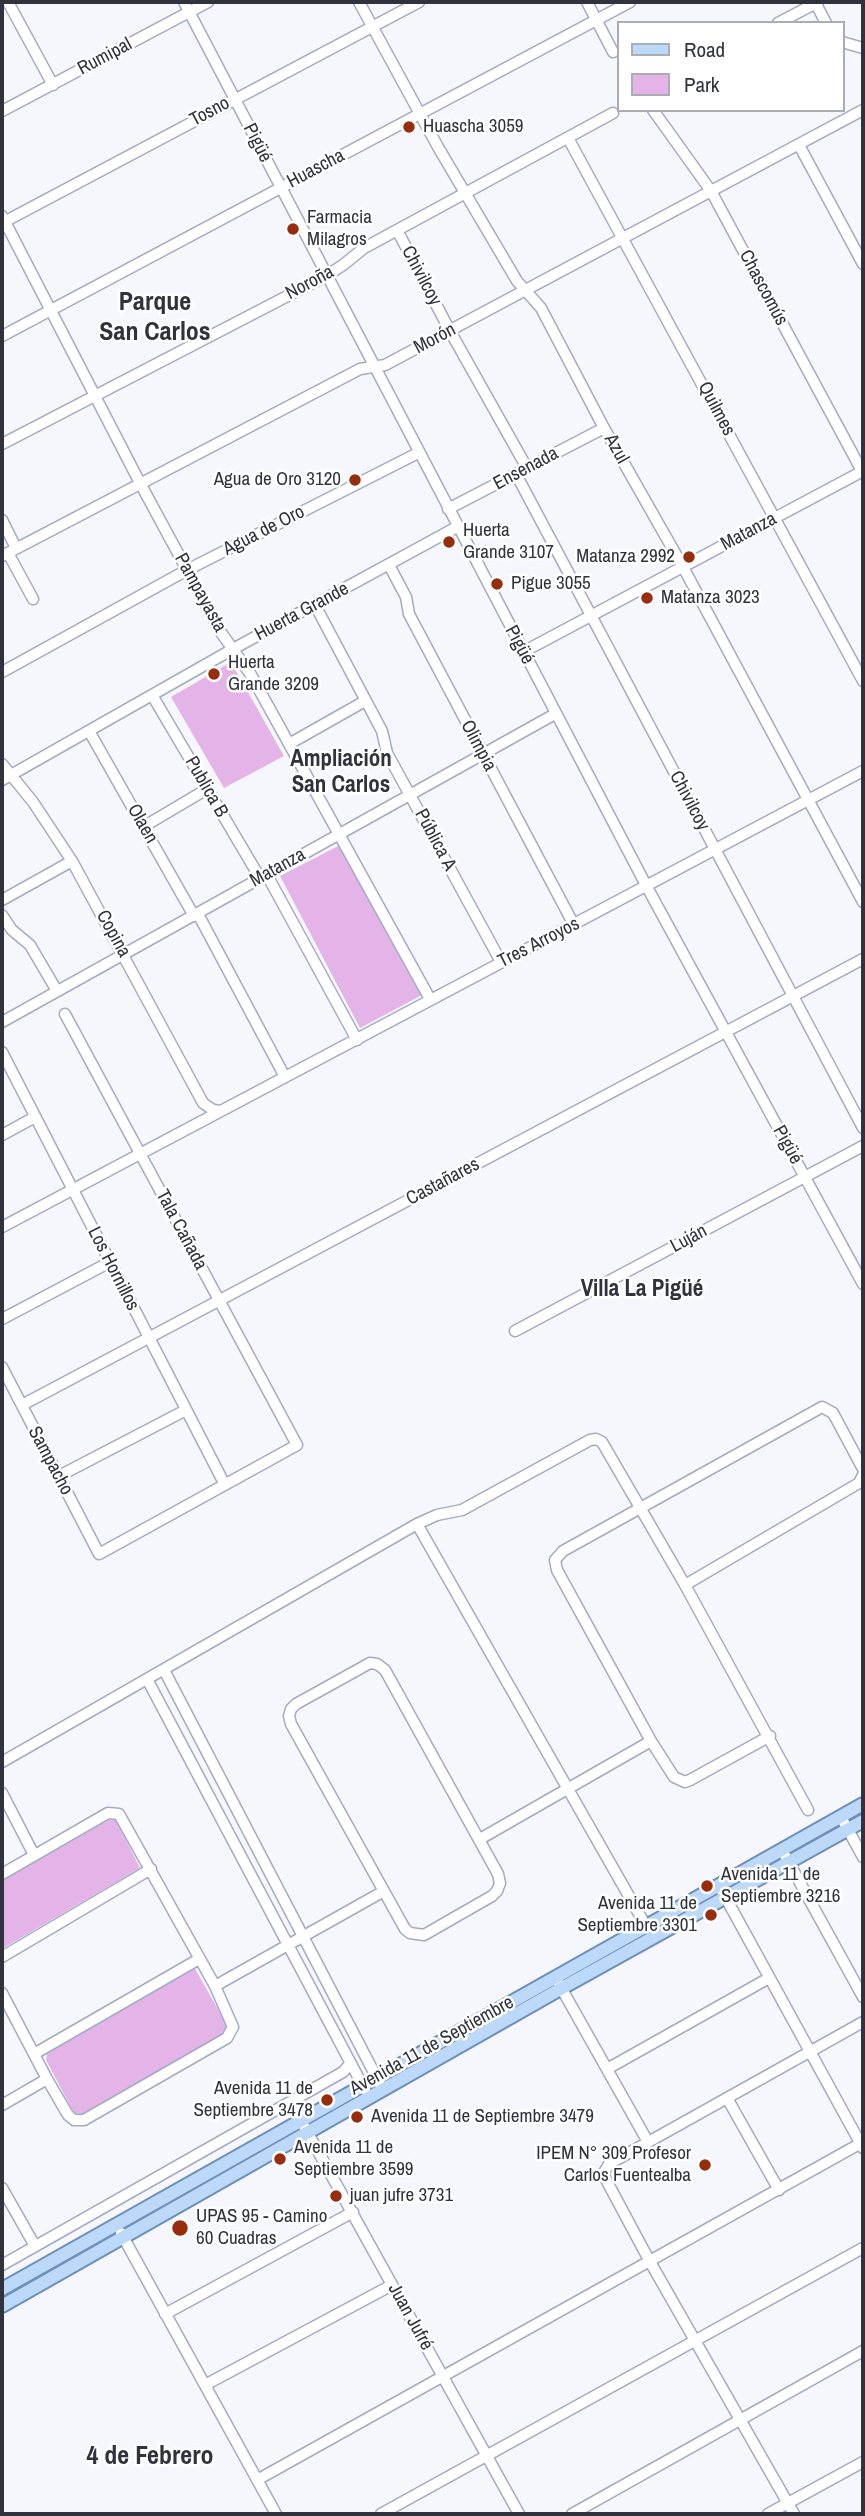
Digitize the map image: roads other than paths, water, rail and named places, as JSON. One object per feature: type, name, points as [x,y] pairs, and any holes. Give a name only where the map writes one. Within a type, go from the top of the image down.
[{"type":"main road","name":"Avenida 11 de Septiembre","points":[[2,2290],[362,2085],[559,1983],[722,1892],[782,1850],[863,1804]]},
{"type":"main road","name":"Avenida 11 de Septiembre","points":[[2,2306],[384,2090],[559,1983],[646,1926],[789,1862],[863,1821]]},
{"type":"street","points":[[8,2],[53,85]]},
{"type":"street","name":"Rumipal","points":[[2,111],[53,85],[187,7],[208,2]]},
{"type":"street","name":"Azul","points":[[359,2],[419,114],[525,291],[541,308],[863,902]]},
{"type":"street","name":"Tosno","points":[[3,220],[419,2]]},
{"type":"street","points":[[587,2],[614,52]]},
{"type":"street","name":"Huascha","points":[[2,336],[630,2]]},
{"type":"street","points":[[783,21],[816,2],[825,21]]},
{"type":"street","name":"Pigüé","points":[[187,7],[647,887],[805,1178],[859,1268],[863,1284]]},
{"type":"street","points":[[844,43],[863,48]]},
{"type":"street","name":"Morón","points":[[9,552],[360,369],[385,365],[863,110]]},
{"type":"street","name":"Chascomús","points":[[654,112],[711,191],[863,472]]},
{"type":"street","name":"Noroña","points":[[2,444],[326,276],[363,248],[613,113]]},
{"type":"street","name":"Quilmes","points":[[568,138],[863,681]]},
{"type":"street","points":[[799,145],[863,264]]},
{"type":"street","name":"Pampayasta","points":[[3,220],[220,631],[251,675],[430,999]]},
{"type":"street","name":"Chivilcoy","points":[[397,230],[527,468]]},
{"type":"street","points":[[852,243],[863,237]]},
{"type":"street","name":"Ensenada","points":[[448,509],[604,428]]},
{"type":"street","name":"Agua de Oro","points":[[2,672],[187,570],[418,453]]},
{"type":"street","name":"Matanza","points":[[523,652],[863,472]]},
{"type":"street","name":"Chivilcoy","points":[[516,474],[863,1128]]},
{"type":"street","points":[[2,520],[9,552],[33,599]]},
{"type":"street","name":"Huerta Grande","points":[[6,778],[233,649],[457,527]]},
{"type":"street","name":"Olimpia","points":[[389,565],[406,597],[409,614],[574,925]]},
{"type":"street","name":"Pública A","points":[[315,605],[382,731],[387,753],[501,962]]},
{"type":"street","name":"Publica B","points":[[152,695],[207,789],[263,876],[357,1040]]},
{"type":"street","points":[[289,744],[365,701]]},
{"type":"street","name":"Matanza","points":[[2,1022],[555,713]]},
{"type":"street","name":"Olaen","points":[[89,731],[196,915],[285,1077]]},
{"type":"street","name":"Copina","points":[[2,764],[6,778],[33,802],[72,861],[204,1103],[217,1110]]},
{"type":"street","name":"Tres Arroyos","points":[[2,1227],[217,1110],[357,1040],[863,771]]},
{"type":"street","points":[[143,827],[207,789]]},
{"type":"street","points":[[2,900],[72,861]]},
{"type":"street","points":[[2,915],[12,930],[30,945],[57,991]]},
{"type":"street","name":"Castañares","points":[[22,1405],[863,959]]},
{"type":"street","name":"Tala Cañada","points":[[65,1014],[296,1445],[225,1485]]},
{"type":"street","name":"Los Hornillos","points":[[2,1052],[225,1485]]},
{"type":"street","points":[[2,1135],[35,1117]]},
{"type":"street","name":"Luján","points":[[515,1331],[863,1146]]},
{"type":"street","points":[[2,1319],[110,1262]]},
{"type":"street","name":"Sampacho","points":[[2,1367],[100,1555],[225,1485]]},
{"type":"street","points":[[769,1736],[685,1782],[674,1777],[651,1741],[557,1570],[555,1560],[563,1551],[822,1408],[833,1413],[863,1469]]},
{"type":"street","points":[[59,1476],[186,1410]]},
{"type":"street","points":[[2,1762],[417,1524],[437,1515],[462,1510],[596,1439],[606,1447],[641,1507],[808,1810]]},
{"type":"street","points":[[685,1586],[859,1483],[863,1475]]},
{"type":"street","points":[[417,1524],[646,1926]]},
{"type":"street","points":[[377,1664],[385,1670],[480,1839],[498,1874],[500,1883],[497,1891],[424,1935],[417,1935],[405,1929],[291,1724],[291,1709],[366,1665],[377,1664]]},
{"type":"street","points":[[164,1670],[384,2090]]},
{"type":"street","points":[[147,1679],[370,2098]]},
{"type":"street","points":[[480,1839],[651,1741]]},
{"type":"street","points":[[2,1793],[34,1855]]},
{"type":"street","points":[[2,1874],[101,1817],[114,1813],[123,1818],[215,1986],[232,2022],[231,2034],[84,2120],[74,2120],[68,2115],[47,2079],[2,1993]]},
{"type":"street","points":[[841,1816],[863,1857]]},
{"type":"street","points":[[782,1850],[863,1997]]},
{"type":"street","points":[[2,1956],[151,1869]]},
{"type":"street","points":[[215,1986],[384,1891]]},
{"type":"street","points":[[257,2480],[649,2260],[862,2145],[722,1892]]},
{"type":"street","points":[[34,2054],[200,1959]]},
{"type":"street","points":[[607,2069],[769,1978]]},
{"type":"street","points":[[559,1983],[648,2142]]},
{"type":"street","points":[[794,2514],[603,2174],[609,2164],[863,2022]]},
{"type":"street","points":[[2,2265],[344,2071],[350,2064]]},
{"type":"street","points":[[2,2105],[47,2079]]},
{"type":"street","points":[[727,2098],[779,2190]]},
{"type":"street","name":"Juan Jufré","points":[[301,2120],[520,2514]]},
{"type":"street","points":[[2,2188],[35,2246]]},
{"type":"street","points":[[165,2314],[353,2212]]},
{"type":"street","points":[[116,2224],[276,2514]]},
{"type":"street","points":[[382,2514],[863,2248]]},
{"type":"street","points":[[205,2385],[393,2284]]},
{"type":"street","points":[[572,2514],[863,2351]]},
{"type":"street","points":[[768,2514],[863,2462]]},
{"type":"place","name":"Huascha 3059","points":[[409,127]]},
{"type":"place","name":"Farmacia Milagros","points":[[293,229]]},
{"type":"place","name":"Agua de Oro 3120","points":[[355,480]]},
{"type":"place","name":"Huerta Grande 3107","points":[[449,542]]},
{"type":"place","name":"Matanza 2992","points":[[689,557]]},
{"type":"place","name":"Pigue 3055","points":[[497,584]]},
{"type":"place","name":"Matanza 3023","points":[[647,598]]},
{"type":"place","name":"Huerta Grande 3209","points":[[214,674]]},
{"type":"place","name":"Avenida 11 de Septiembre 3216","points":[[707,1886]]},
{"type":"place","name":"Avenida 11 de Septiembre 3301","points":[[711,1915]]},
{"type":"place","name":"Avenida 11 de Septiembre 3478","points":[[327,2100]]},
{"type":"place","name":"Avenida 11 de Septiembre 3479","points":[[357,2117]]},
{"type":"place","name":"Avenida 11 de Septiembre 3599","points":[[280,2159]]},
{"type":"place","name":"IPEM N° 309 Profesor Carlos Fuentealba","points":[[705,2165]]},
{"type":"place","name":"juan jufre 3731","points":[[336,2196]]},
{"type":"place","name":"UPAS 95 - Camino 60 Cuadras","points":[[180,2228]]},
{"type":"district","name":"Parque San Carlos","points":[[155,318]]},
{"type":"district","name":"Ampliación San Carlos","points":[[341,773]]},
{"type":"district","name":"Villa La Pigüé","points":[[642,1290]]},
{"type":"district","name":"4 de Febrero","points":[[150,2457]]}]
